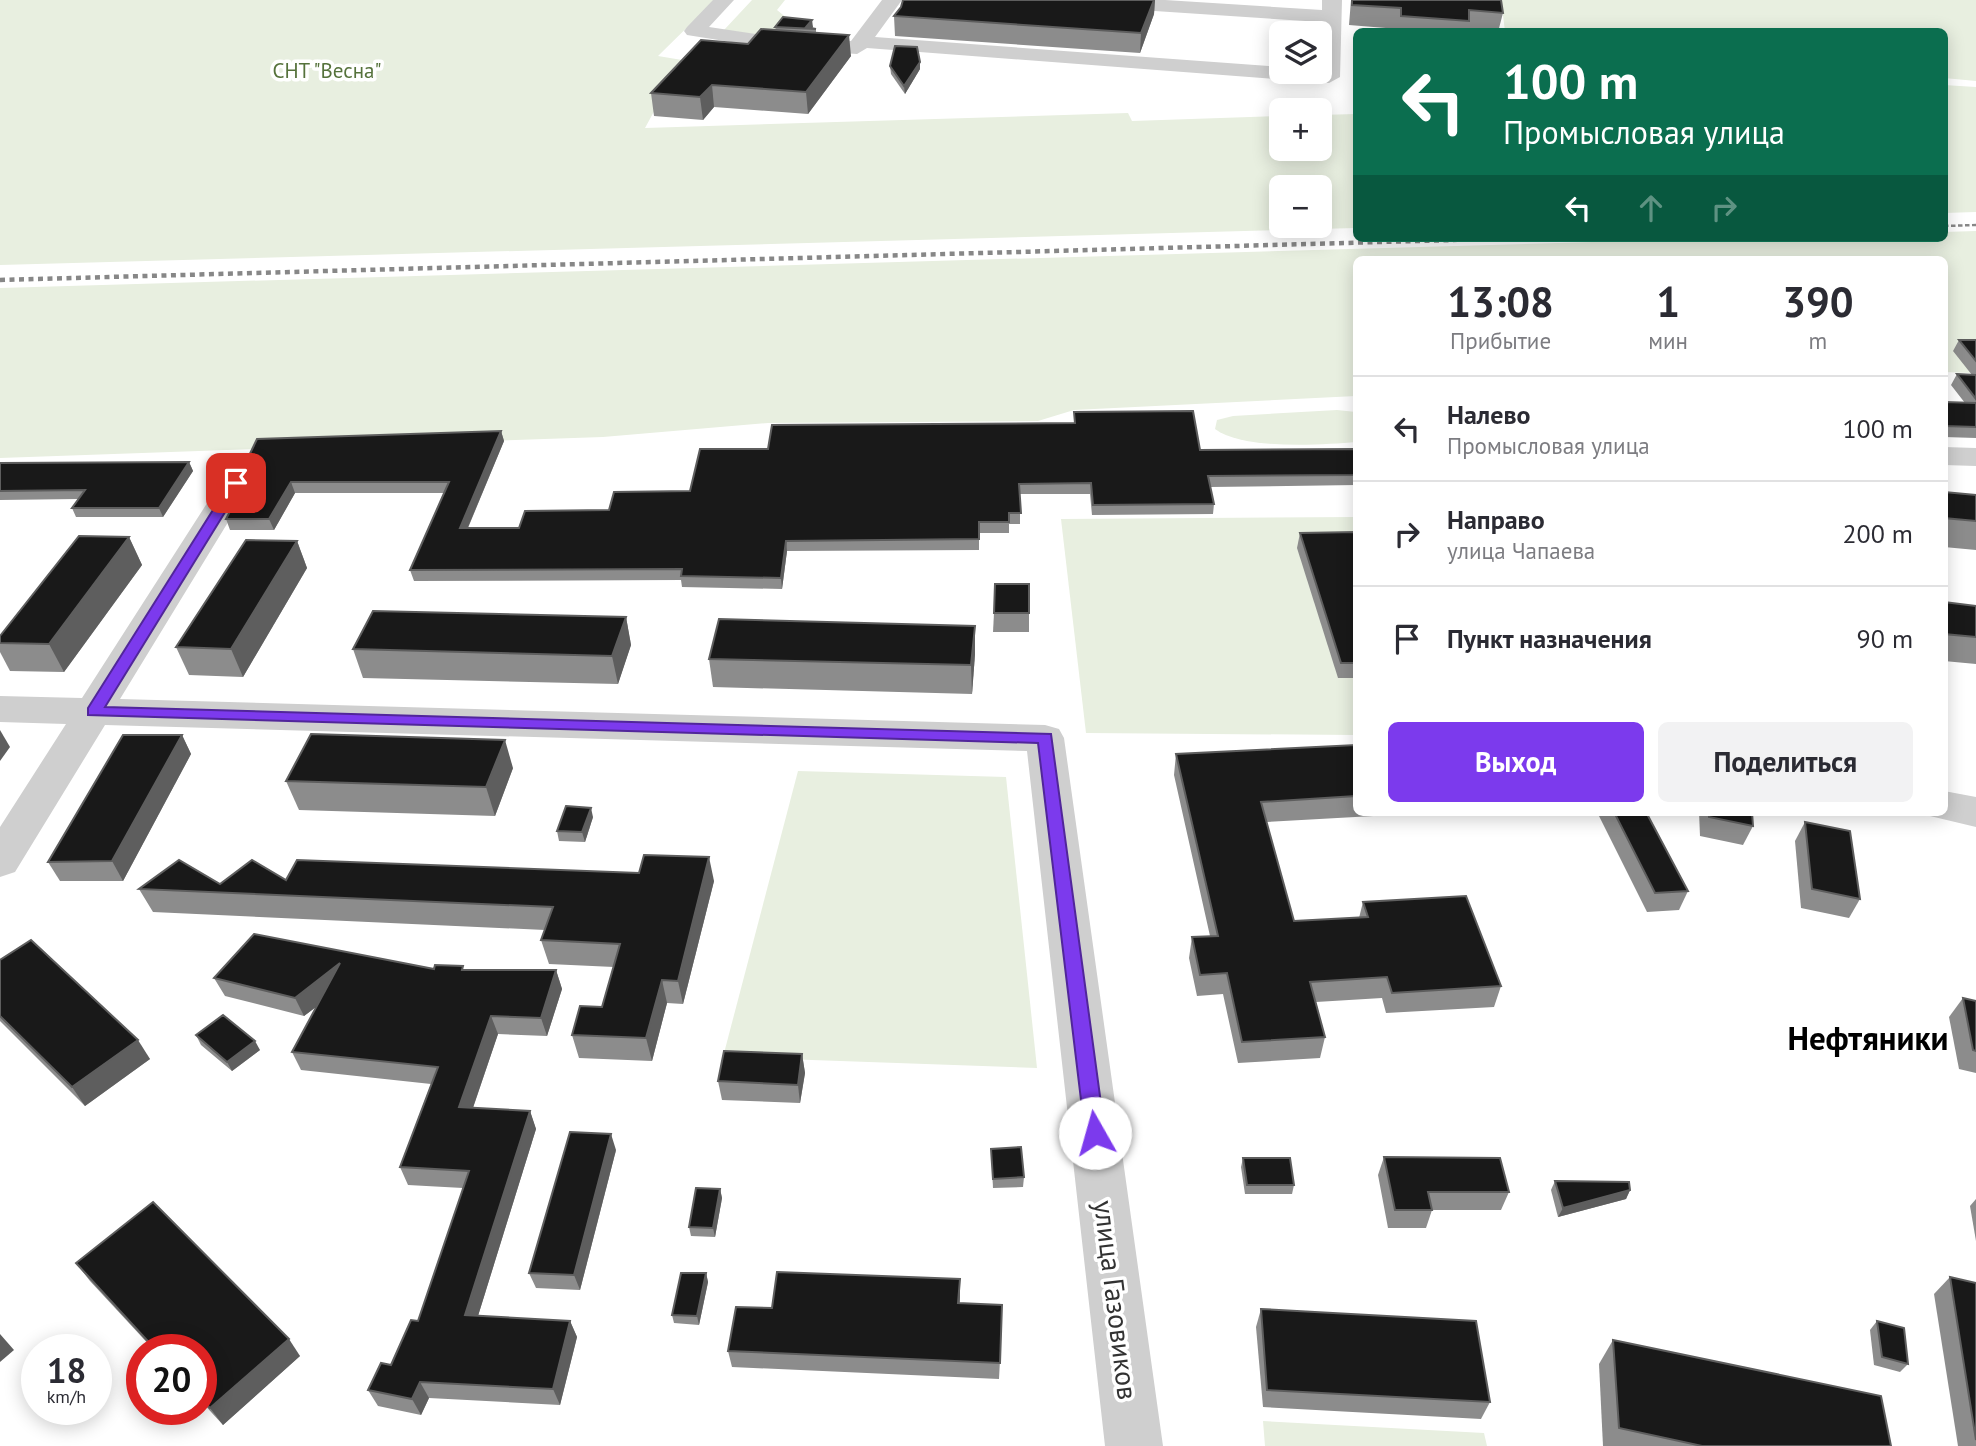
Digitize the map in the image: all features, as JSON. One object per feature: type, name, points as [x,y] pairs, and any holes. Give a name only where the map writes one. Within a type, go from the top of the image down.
[{"type":"street","points":[[724,0],[694,31],[769,42],[857,48],[892,0]]},
{"type":"street","points":[[862,42],[1329,77],[1331,9],[1079,0]]},
{"type":"street","points":[[1948,456],[1976,457]]},
{"type":"street","points":[[0,861],[236,483]]},
{"type":"street","points":[[0,709],[94,712]]},
{"type":"street","name":"улица Газовиков","points":[[94,712],[1045,737],[1134,1446]]},
{"type":"street","points":[[1948,807],[1976,812]]},
{"type":"green space","name":"СНТ \"Весна\"","points":[[0,0],[715,0],[658,56],[682,60],[645,128],[1128,113],[1132,121],[1269,116],[1269,161],[1332,161],[1332,115],[1353,114],[1353,228],[1332,229],[1332,175],[1269,175],[1269,230],[0,265]]},
{"type":"green space","points":[[752,0],[785,0],[777,10],[788,19],[773,37],[724,30]]},
{"type":"green space","points":[[1501,0],[1976,0],[1976,81],[1948,78],[1948,28],[1505,28]]},
{"type":"green space","points":[[1948,85],[1976,87],[1976,212],[1948,213]]},
{"type":"green space","points":[[1976,231],[1976,351],[1971,373],[1948,372],[1948,256],[1353,256],[1353,396],[1074,410],[1038,421],[768,423],[603,437],[0,458],[0,288],[1593,242],[1948,242],[1948,232]]},
{"type":"green space","points":[[1337,410],[1353,412],[1353,442],[1283,445],[1244,440],[1215,429],[1217,420],[1233,416]]},
{"type":"green space","points":[[1353,517],[1353,735],[1086,733],[1061,519]]},
{"type":"green space","points":[[798,771],[1006,777],[1037,1068],[723,1057]]},
{"type":"green space","points":[[1263,1421],[1484,1433],[1487,1446],[1265,1446]]},
{"type":"building","points":[[903,0],[1154,0],[1141,33],[894,16]]},
{"type":"building","points":[[1352,0],[1501,0],[1503,13],[1469,10],[1469,21],[1401,16],[1401,8],[1352,5]]},
{"type":"building","points":[[783,17],[812,20],[806,27],[816,29],[775,27]]},
{"type":"building","points":[[761,29],[849,35],[806,92],[712,85],[700,97],[651,93],[701,40],[748,44]]},
{"type":"building","points":[[895,46],[917,47],[920,62],[904,86],[890,66]]},
{"type":"building","points":[[1959,340],[1976,340],[1976,361]]},
{"type":"building","points":[[1957,374],[1976,375],[1976,399]]},
{"type":"building","points":[[1948,402],[1976,403],[1976,427],[1948,426]]},
{"type":"building","points":[[1193,411],[1200,450],[1353,449],[1353,475],[1208,476],[1214,504],[1093,505],[1091,483],[1019,484],[1021,513],[1009,513],[1009,522],[979,522],[979,539],[786,541],[781,578],[681,576],[682,569],[410,570],[449,482],[291,482],[269,519],[226,519],[250,474],[245,464],[257,439],[501,431],[460,528],[519,528],[525,511],[609,510],[614,492],[690,491],[700,449],[768,449],[772,425],[1075,423],[1074,412]]},
{"type":"building","points":[[189,462],[159,508],[72,508],[85,490],[0,491],[0,463]]},
{"type":"building","points":[[1948,492],[1976,495],[1976,521],[1948,518]]},
{"type":"building","points":[[1353,532],[1353,663],[1341,663],[1300,533]]},
{"type":"building","points":[[79,536],[129,537],[49,644],[0,643],[0,636]]},
{"type":"building","points":[[246,540],[297,541],[231,649],[176,647]]},
{"type":"building","points":[[995,584],[1029,584],[1029,613],[994,613]]},
{"type":"building","points":[[1948,602],[1976,606],[1976,637],[1948,634]]},
{"type":"building","points":[[373,611],[626,617],[612,656],[353,649]]},
{"type":"building","points":[[719,619],[975,626],[971,665],[709,659]]},
{"type":"building","points":[[311,734],[505,740],[486,787],[286,781]]},
{"type":"building","points":[[123,735],[182,735],[112,861],[48,862]]},
{"type":"building","points":[[1353,745],[1353,796],[1261,802],[1294,921],[1368,917],[1363,902],[1466,896],[1501,986],[1392,993],[1387,977],[1310,982],[1325,1037],[1242,1042],[1227,973],[1200,975],[1192,937],[1218,936],[1176,754]]},
{"type":"building","points":[[566,806],[591,808],[582,832],[557,831]]},
{"type":"building","points":[[1616,816],[1648,816],[1688,891],[1655,893]]},
{"type":"building","points":[[1752,816],[1753,826],[1709,817]]},
{"type":"building","points":[[1805,822],[1850,831],[1860,899],[1812,889]]},
{"type":"building","points":[[644,855],[709,857],[678,981],[662,980],[646,1038],[572,1035],[580,1006],[602,1007],[620,944],[541,940],[553,907],[139,889],[179,860],[220,884],[252,860],[286,880],[297,860],[639,873]]},
{"type":"building","points":[[254,934],[434,969],[435,965],[463,966],[462,970],[556,970],[541,1018],[491,1016],[459,1107],[530,1111],[465,1315],[570,1321],[553,1389],[420,1382],[412,1399],[368,1390],[381,1363],[391,1365],[411,1320],[418,1321],[469,1171],[400,1167],[438,1067],[292,1052],[340,963],[295,998],[214,978]]},
{"type":"building","points":[[31,940],[138,1040],[72,1087],[0,1016],[0,960]]},
{"type":"building","points":[[1963,998],[1976,1001],[1976,1051],[1973,1050]]},
{"type":"building","points":[[223,1015],[255,1041],[227,1062],[196,1035]]},
{"type":"building","points":[[724,1051],[802,1054],[798,1085],[718,1081]]},
{"type":"building","points":[[570,1132],[611,1134],[574,1275],[529,1273]]},
{"type":"building","points":[[1021,1147],[1024,1177],[993,1179],[991,1149]]},
{"type":"building","points":[[1384,1157],[1500,1158],[1509,1192],[1428,1192],[1432,1210],[1395,1210]]},
{"type":"building","points":[[1243,1158],[1290,1158],[1294,1185],[1247,1185]]},
{"type":"building","points":[[1555,1181],[1629,1182],[1630,1190],[1563,1208]]},
{"type":"building","points":[[696,1188],[720,1189],[713,1228],[689,1227]]},
{"type":"building","points":[[153,1202],[289,1339],[217,1402],[217,1334],[141,1334],[76,1263]]},
{"type":"building","points":[[777,1272],[960,1279],[958,1303],[1002,1305],[1000,1363],[728,1351],[736,1307],[772,1308]]},
{"type":"building","points":[[681,1273],[706,1273],[697,1316],[672,1315]]},
{"type":"building","points":[[1950,1277],[1976,1283],[1976,1440]]},
{"type":"building","points":[[1261,1309],[1476,1321],[1490,1402],[1267,1390]]},
{"type":"building","points":[[1877,1321],[1904,1328],[1908,1364],[1882,1357]]},
{"type":"building","points":[[1613,1340],[1881,1396],[1891,1446],[1702,1446],[1619,1428]]},
{"type":"railway","points":[[1948,226],[1976,225]]},
{"type":"railway","points":[[0,280],[1381,242]]},
{"type":"district","name":"Нефтяники","points":[[1868,1038]]},
{"type":"route","points":[[236,483],[94,712],[1045,737],[1095,1133]]}]
